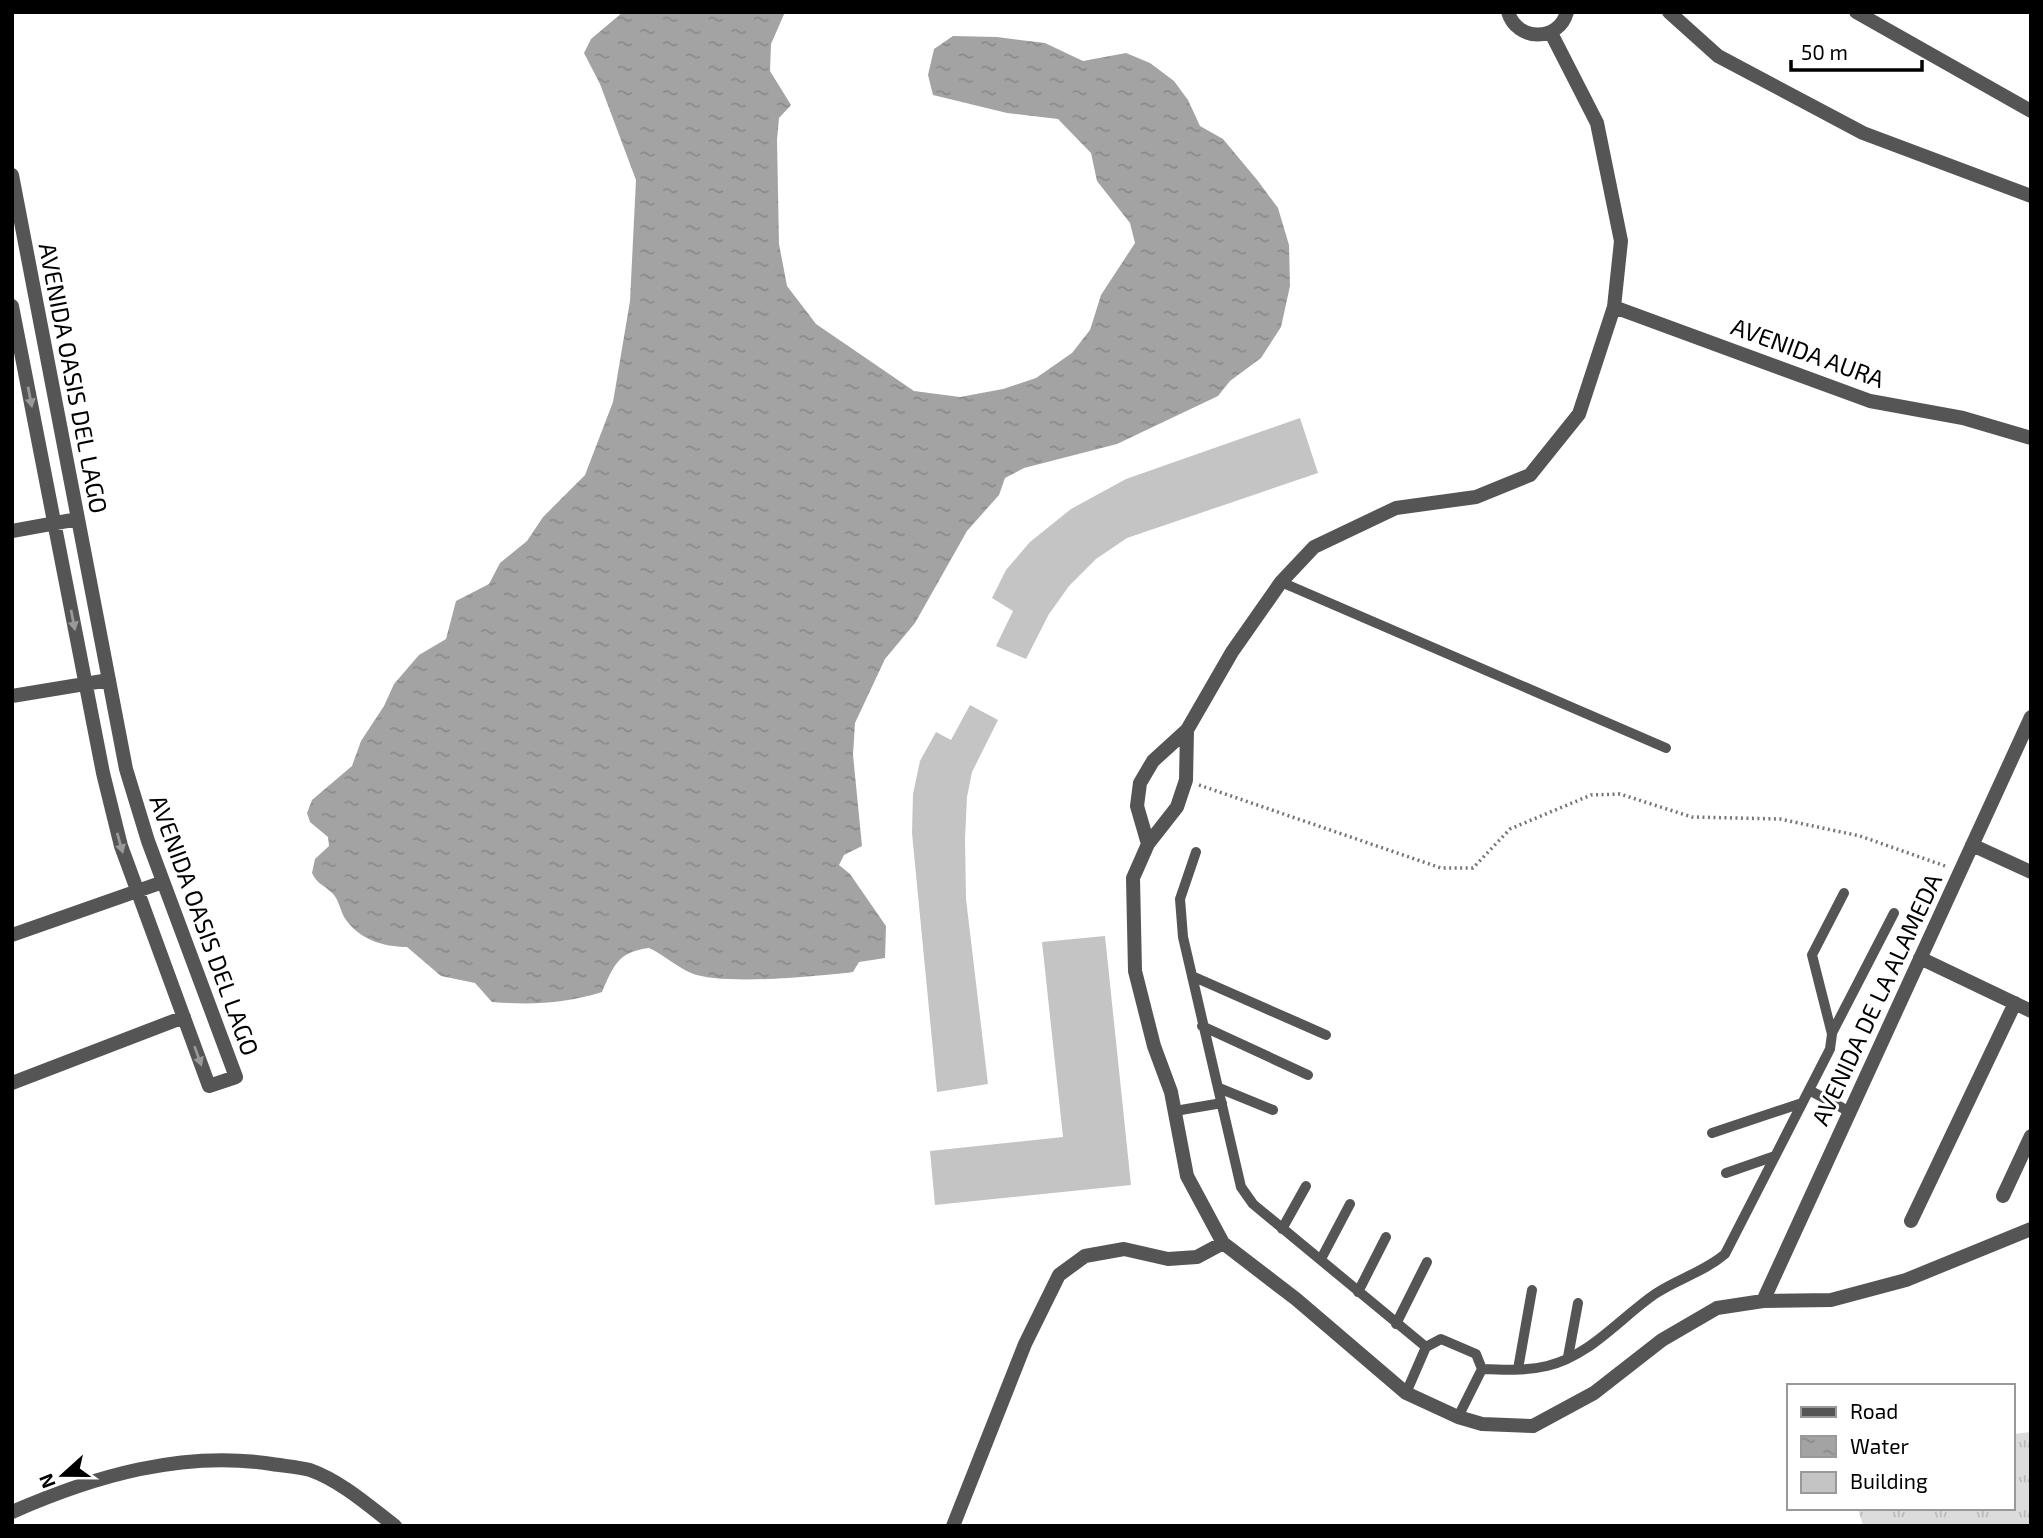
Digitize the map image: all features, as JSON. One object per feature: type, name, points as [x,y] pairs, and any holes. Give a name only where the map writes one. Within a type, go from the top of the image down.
[{"type":"street","points":[[1508,12],[1522,32],[1532,35],[1551,33],[1559,27],[1567,12]]},
{"type":"street","points":[[1669,12],[1718,56],[1863,133],[2031,196]]},
{"type":"street","points":[[1856,12],[2031,111]]},
{"type":"street","points":[[1148,844],[1137,806],[1140,783],[1153,761],[1187,730],[1232,652],[1281,582],[1314,547],[1353,526],[1396,509],[1476,497],[1530,475],[1579,414],[1614,307],[1621,241],[1597,123],[1551,33]]},
{"type":"street","name":"AVENIDA OASIS DEL LAGO","points":[[12,175],[18,232],[61,428],[126,769],[163,882],[236,1077],[209,1086],[121,846],[85,684],[12,306]]},
{"type":"street","name":"AVENIDA AURA","points":[[1614,307],[1870,401],[1963,418],[2031,438]]},
{"type":"street","points":[[37,433],[61,428]]},
{"type":"street","points":[[12,531],[78,519]]},
{"type":"street","points":[[12,696],[109,680]]},
{"type":"street","name":"AVENIDA DE LA ALAMEDA","points":[[1763,1301],[2031,717]]},
{"type":"street","points":[[1187,730],[1186,780],[1177,807],[1148,844],[1133,878],[1135,971],[1175,1111],[1187,1176],[1223,1243],[1296,1298],[1406,1393],[1458,1418],[1482,1424],[1533,1426],[1594,1393],[1662,1340],[1717,1308],[1763,1301],[1831,1300],[1906,1280],[2031,1229]]},
{"type":"street","points":[[1972,845],[2031,872]]},
{"type":"street","points":[[12,935],[163,882]]},
{"type":"street","points":[[1920,958],[2031,1011]]},
{"type":"street","points":[[1912,1220],[2015,1003]]},
{"type":"street","points":[[12,1083],[184,1017]]},
{"type":"street","points":[[2003,1196],[2031,1136]]},
{"type":"street","points":[[953,1526],[1025,1344],[1059,1275],[1085,1256],[1124,1249],[1168,1259],[1197,1257],[1223,1243]]},
{"type":"street","points":[[12,1512],[112,1475],[192,1460],[253,1461],[309,1470],[349,1491],[395,1526]]},
{"type":"lane","points":[[1281,582],[1666,748]]},
{"type":"lane","points":[[1196,852],[1180,899],[1183,937],[1241,1187],[1253,1205],[1426,1348]]},
{"type":"lane","points":[[1832,1034],[1812,955],[1844,893]]},
{"type":"lane","points":[[1482,1369],[1548,1366],[1584,1350],[1656,1293],[1711,1266],[1725,1254],[1830,1049],[1832,1034],[1894,912]]},
{"type":"lane","points":[[1192,976],[1326,1035]]},
{"type":"lane","points":[[1202,1026],[1308,1075]]},
{"type":"lane","points":[[1219,1088],[1273,1110]]},
{"type":"lane","points":[[1809,1090],[1850,1112]]},
{"type":"lane","points":[[1175,1111],[1222,1103]]},
{"type":"lane","points":[[1712,1133],[1802,1103]]},
{"type":"lane","points":[[1726,1173],[1775,1156]]},
{"type":"lane","points":[[1282,1229],[1306,1186]]},
{"type":"lane","points":[[1321,1259],[1350,1204]]},
{"type":"lane","points":[[1358,1292],[1387,1237]]},
{"type":"lane","points":[[1396,1324],[1427,1262]]},
{"type":"lane","points":[[1518,1369],[1532,1290]]},
{"type":"lane","points":[[1568,1357],[1578,1303]]},
{"type":"lane","points":[[1406,1393],[1426,1348],[1441,1339],[1458,1344],[1476,1354],[1482,1369],[1458,1418]]},
{"type":"path","points":[[1186,780],[1441,868],[1473,868],[1510,830],[1591,795],[1620,794],[1692,817],[1780,819],[1860,836],[1960,871]]},
{"type":"green space","points":[[2031,1432],[2031,1526],[1863,1526],[1859,1510],[2015,1510],[2015,1434]]},
{"type":"water","points":[[623,12],[785,12],[771,44],[770,71],[791,105],[779,118],[777,140],[779,244],[787,286],[816,324],[914,391],[960,397],[1003,389],[1036,378],[1072,353],[1090,330],[1101,295],[1135,243],[1130,223],[1097,181],[1091,153],[1058,119],[1007,113],[933,95],[928,75],[934,49],[953,36],[997,37],[1045,43],[1083,61],[1126,53],[1150,63],[1174,81],[1188,100],[1200,126],[1223,139],[1278,208],[1289,245],[1290,286],[1281,327],[1261,358],[1230,381],[1218,396],[1117,444],[1024,468],[1005,478],[999,495],[967,531],[915,623],[885,659],[855,723],[853,755],[862,846],[844,855],[839,865],[850,874],[886,926],[885,958],[859,962],[853,972],[770,979],[725,979],[691,973],[649,948],[630,953],[618,961],[602,992],[547,1003],[492,1002],[475,983],[441,976],[407,947],[372,940],[350,925],[335,897],[312,873],[315,859],[329,846],[328,837],[310,822],[307,813],[312,800],[352,766],[361,741],[384,706],[394,684],[419,655],[446,639],[456,601],[489,584],[500,563],[527,541],[543,517],[585,475],[613,402],[630,301],[636,180],[600,84],[584,53],[591,39]]},
{"type":"building","points":[[1300,418],[1318,473],[1127,538],[1096,559],[1069,586],[1049,614],[1026,659],[996,646],[1013,611],[992,598],[1006,570],[1030,542],[1071,509],[1126,479]]},
{"type":"building","points":[[970,705],[998,720],[972,772],[967,797],[965,839],[966,899],[988,1084],[937,1092],[912,833],[913,794],[920,761],[936,732],[951,740]]},
{"type":"building","points":[[1105,936],[1131,1185],[935,1205],[930,1151],[1063,1137],[1042,942]]}]
